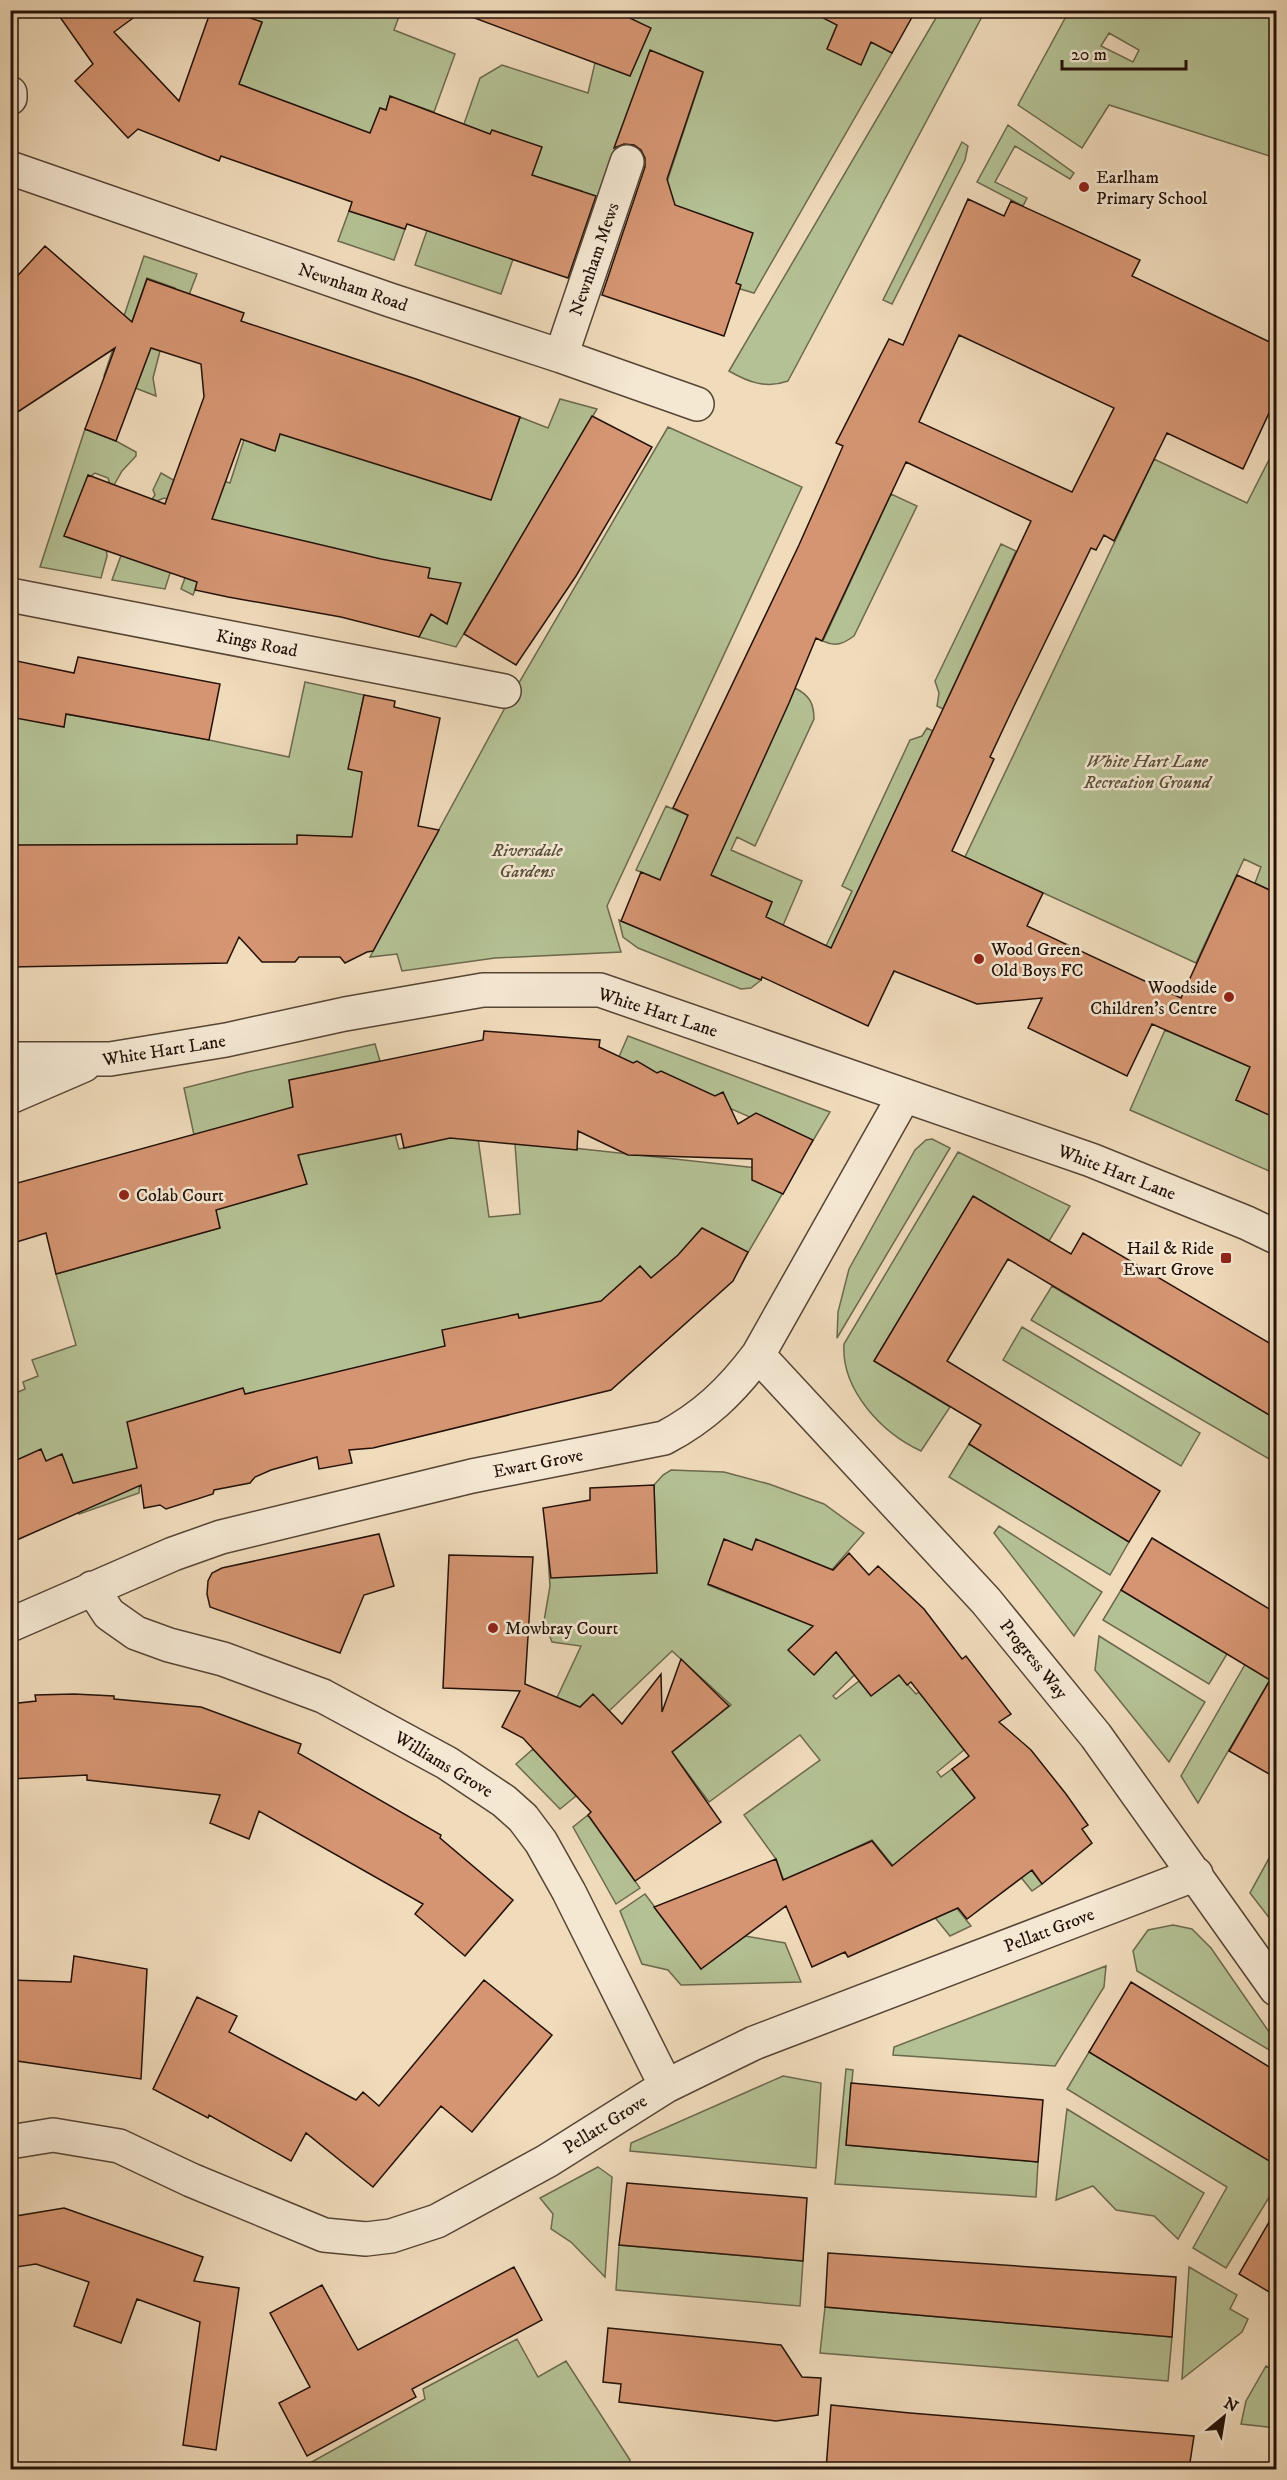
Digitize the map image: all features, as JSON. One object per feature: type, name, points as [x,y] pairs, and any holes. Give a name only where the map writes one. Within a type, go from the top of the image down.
[{"type":"street","points":[[10,93],[10,98]]},
{"type":"street","name":"Newnham Mews","points":[[561,356],[627,162]]},
{"type":"street","name":"Newnham Road","points":[[10,168],[697,404]]},
{"type":"street","name":"Kings Road","points":[[10,596],[504,690]]},
{"type":"street","name":"White Hart Lane","points":[[10,1059],[94,1060],[226,1040],[345,1014],[483,990],[600,990],[1091,1160],[1276,1237]]},
{"type":"street","points":[[10,1097],[94,1060]]},
{"type":"street","name":"Ewart Grove","points":[[10,1625],[173,1554],[221,1537],[472,1476],[664,1438],[693,1423],[741,1379],[758,1355],[904,1096]]},
{"type":"street","name":"Progress Way","points":[[758,1355],[986,1601],[1096,1736],[1276,1989]]},
{"type":"street","name":"Williams Grove","points":[[92,1588],[109,1614],[136,1633],[169,1645],[223,1659],[323,1696],[447,1763],[504,1800],[523,1818],[541,1842],[570,1892],[666,2086]]},
{"type":"street","name":"Pellatt Grove","points":[[10,2142],[53,2135],[85,2138],[119,2146],[213,2189],[324,2235],[366,2239],[391,2236],[436,2221],[547,2161],[666,2086],[754,2043],[1196,1874]]},
{"type":"green space","points":[[228,11],[401,11],[394,30],[455,54],[434,112],[390,97],[386,110],[380,108],[368,140],[239,84],[262,23]]},
{"type":"green space","points":[[554,11],[846,11],[871,42],[892,53],[754,293],[649,262],[661,200],[703,73],[675,60],[625,142],[594,232],[571,225],[582,191],[541,178],[501,294],[415,265],[480,78],[502,65],[588,93],[595,63]]},
{"type":"green space","points":[[940,11],[985,11],[788,381],[772,384],[757,383],[729,371]]},
{"type":"green space","points":[[1069,11],[1276,11],[1276,158],[1109,105],[1082,148],[1018,105]],"holes":[[[1109,33],[1139,50],[1133,62],[1101,46]]]},
{"type":"green space","points":[[1008,125],[1074,173],[1070,179],[1015,146],[995,182],[1027,198],[1023,206],[977,182]]},
{"type":"green space","points":[[962,142],[968,146],[965,160],[892,304],[883,300]]},
{"type":"green space","points":[[349,211],[405,229],[394,260],[338,241]]},
{"type":"green space","points":[[144,256],[197,274],[187,300],[173,295],[175,288],[147,278],[126,339],[160,351],[153,378],[156,396],[104,376]]},
{"type":"green space","points":[[263,381],[504,462],[520,417],[548,428],[560,399],[597,409],[456,647],[419,637],[443,593],[195,590],[193,595],[181,589],[211,505],[202,474],[230,483]]},
{"type":"green space","name":"Riversdale Gardens","points":[[668,427],[802,487],[607,906],[621,952],[495,958],[402,971],[397,954],[370,957],[513,693]]},
{"type":"green space","points":[[85,429],[116,441],[136,452],[136,456],[122,471],[114,485],[110,484],[108,478],[95,473],[91,476],[64,536],[91,545],[106,544],[107,556],[101,578],[40,567]]},
{"type":"green space","name":"White Hart Lane Recreation Ground","points":[[1276,446],[1276,893],[1255,883],[1261,867],[1244,859],[1196,963],[965,857],[1154,459],[1247,503]]},
{"type":"green space","points":[[161,473],[177,482],[188,516],[165,589],[112,580],[123,550],[177,503],[164,498],[157,501],[152,499],[155,495],[153,490]]},
{"type":"green space","points":[[891,494],[917,506],[854,636],[839,644],[823,641]]},
{"type":"green space","points":[[1001,544],[1016,551],[943,709],[937,706],[939,693],[935,681]]},
{"type":"green space","points":[[305,682],[364,695],[355,738],[369,770],[358,798],[391,806],[357,873],[11,870],[10,704],[289,757]]},
{"type":"green space","points":[[795,688],[810,700],[814,719],[755,846],[737,837],[731,850],[802,881],[781,930],[763,923],[772,902],[669,859],[660,880],[636,870],[666,806],[729,833]]},
{"type":"green space","points":[[927,728],[933,731],[857,893],[918,921],[893,974],[826,946],[852,891],[842,886],[910,740],[922,736]]},
{"type":"green space","points":[[619,920],[761,980],[751,988],[741,989],[638,948],[623,937]]},
{"type":"green space","points":[[1216,1029],[1259,1048],[1236,1100],[1276,1118],[1276,1174],[1130,1110],[1165,1030],[1207,1048]]},
{"type":"green space","points":[[628,1036],[830,1112],[811,1144],[618,1059]]},
{"type":"green space","points":[[375,1044],[380,1061],[289,1080],[293,1108],[194,1135],[184,1088]]},
{"type":"green space","points":[[393,1126],[399,1149],[477,1131],[489,1217],[520,1214],[515,1144],[555,1146],[795,1172],[742,1263],[702,1265],[670,1299],[640,1266],[624,1302],[142,1435],[139,1493],[79,1514],[56,1460],[11,1477],[11,1395],[25,1389],[23,1382],[38,1376],[32,1360],[76,1345],[56,1274],[220,1228],[215,1210],[306,1184],[296,1147]]},
{"type":"green space","points":[[932,1139],[950,1148],[837,1338],[838,1312],[849,1269],[915,1150],[926,1140]]},
{"type":"green space","points":[[958,1152],[1070,1206],[1049,1241],[973,1197],[874,1361],[950,1407],[921,1451],[892,1433],[867,1408],[849,1378],[844,1344]]},
{"type":"green space","points":[[1052,1286],[1276,1419],[1276,1463],[1031,1320]]},
{"type":"green space","points":[[1022,1327],[1200,1433],[1181,1466],[1003,1360]]},
{"type":"green space","points":[[969,1444],[1129,1542],[1110,1575],[949,1477]]},
{"type":"green space","points":[[671,1470],[724,1472],[769,1484],[824,1504],[864,1533],[816,1588],[878,1652],[833,1696],[836,1699],[859,1681],[871,1695],[899,1675],[916,1694],[919,1692],[964,1750],[937,1772],[941,1777],[952,1769],[1042,1884],[1032,1891],[981,1828],[911,1851],[971,1926],[950,1936],[872,1840],[784,1881],[776,1859],[744,1815],[820,1760],[800,1735],[709,1802],[672,1752],[731,1705],[672,1651],[609,1711],[593,1695],[533,1749],[581,1646],[552,1642],[544,1621],[550,1586],[547,1541],[655,1520],[654,1485]],"holes":[[[721,1549],[806,1584],[793,1618],[708,1585]]]},
{"type":"green space","points":[[999,1526],[1102,1592],[1074,1636],[994,1533]]},
{"type":"green space","points":[[1121,1590],[1227,1654],[1209,1684],[1103,1620]]},
{"type":"green space","points":[[1270,1621],[1276,1625],[1276,1669],[1198,1803],[1181,1776]]},
{"type":"green space","points":[[1099,1636],[1205,1702],[1169,1762],[1095,1670]]},
{"type":"green space","points":[[533,1749],[576,1796],[560,1809],[516,1764]]},
{"type":"green space","points":[[588,1815],[640,1888],[616,1904],[573,1827]]},
{"type":"green space","points":[[1273,1851],[1276,1854],[1276,1923],[1274,1924],[1250,1893]]},
{"type":"green space","points":[[645,1894],[701,1969],[745,1936],[785,1943],[801,1982],[681,1985],[668,1970],[642,1964],[620,1911]]},
{"type":"green space","points":[[1173,1925],[1192,1929],[1211,1948],[1276,2042],[1276,2054],[1137,1971],[1133,1951],[1148,1930]]},
{"type":"green space","points":[[1106,1966],[1104,1987],[1055,2066],[893,2055],[894,2047]]},
{"type":"green space","points":[[1089,2052],[1249,2148],[1276,2101],[1276,2186],[1226,2268],[1193,2248],[1227,2187],[1067,2089]]},
{"type":"green space","points":[[846,2069],[853,2070],[846,2145],[1038,2162],[1036,2197],[835,2184]]},
{"type":"green space","points":[[783,2076],[821,2083],[816,2168],[630,2151],[631,2143]]},
{"type":"green space","points":[[1067,2109],[1204,2193],[1178,2239],[1154,2216],[1116,2210],[1093,2186],[1056,2200]]},
{"type":"green space","points":[[598,2167],[612,2177],[605,2277],[571,2242],[551,2229],[553,2214],[540,2198]]},
{"type":"green space","points":[[619,2245],[803,2261],[800,2306],[616,2290]]},
{"type":"green space","points":[[1189,2267],[1237,2295],[1230,2309],[1248,2319],[1242,2332],[1182,2379]]},
{"type":"green space","points":[[825,2307],[1172,2337],[1168,2381],[820,2353]]},
{"type":"green space","points":[[517,2339],[538,2377],[566,2361],[630,2460],[629,2469],[299,2469],[425,2399],[423,2389]]},
{"type":"green space","points":[[1266,2366],[1276,2372],[1276,2428],[1241,2424],[1246,2401]]},
{"type":"building","points":[[55,10],[144,10],[114,32],[179,101],[211,10],[228,10],[262,22],[239,84],[370,133],[380,108],[386,110],[390,96],[490,134],[492,130],[542,147],[532,175],[596,196],[568,278],[407,224],[405,229],[349,211],[352,202],[221,156],[219,161],[138,129],[128,138],[75,81],[93,64]]},
{"type":"building","points":[[465,10],[613,10],[651,28],[630,76],[464,14]]},
{"type":"building","points":[[808,10],[916,10],[892,53],[871,42],[861,65],[827,49],[837,25]]},
{"type":"building","points":[[650,50],[703,72],[667,179],[675,205],[753,233],[736,283],[741,285],[724,336],[602,295],[645,167],[645,158],[641,150],[634,145],[624,144],[614,148]]},
{"type":"building","points":[[968,199],[1004,216],[1011,201],[1140,260],[1132,276],[1276,345],[1276,398],[1243,469],[1167,433],[1114,541],[1104,535],[1096,550],[1091,548],[990,757],[994,759],[952,851],[1043,893],[1027,926],[1181,998],[1237,875],[1276,893],[1276,1118],[1236,1100],[1250,1067],[1152,1024],[1127,1076],[1028,1028],[1042,998],[977,1004],[894,971],[868,1026],[762,977],[761,980],[621,921],[641,872],[660,880],[688,815],[673,808],[799,545],[843,446],[836,443],[889,339],[903,345]],"holes":[[[959,335],[1114,408],[1072,492],[919,422]],[[906,462],[1031,521],[831,948],[766,917],[772,902],[711,875],[816,638],[822,641]]]},
{"type":"building","points":[[45,246],[132,322],[147,279],[244,313],[241,321],[416,379],[520,417],[491,500],[280,434],[275,451],[241,439],[212,519],[381,559],[430,568],[428,578],[461,583],[447,624],[431,614],[419,637],[341,617],[195,590],[197,582],[64,536],[88,475],[165,504],[204,397],[201,364],[151,348],[116,441],[85,429],[115,348],[10,417],[10,284]]},
{"type":"building","points":[[592,416],[652,447],[576,576],[516,665],[464,634]]},
{"type":"building","points":[[78,657],[220,684],[209,740],[66,714],[64,727],[10,717],[10,677],[17,661],[74,673]]},
{"type":"building","points":[[364,695],[395,701],[394,707],[440,718],[418,826],[439,830],[373,951],[345,963],[340,957],[299,957],[295,962],[262,962],[239,937],[227,963],[10,967],[10,845],[297,844],[297,835],[352,837],[362,772],[348,769]]},
{"type":"building","points":[[484,1031],[600,1040],[599,1047],[633,1063],[637,1061],[657,1073],[661,1071],[715,1096],[723,1092],[738,1124],[756,1113],[813,1140],[783,1194],[752,1180],[752,1159],[628,1155],[578,1131],[577,1150],[450,1138],[404,1148],[401,1134],[298,1155],[307,1184],[216,1210],[220,1228],[56,1274],[46,1233],[10,1244],[10,1185],[293,1107],[289,1080],[483,1040]]},
{"type":"building","points":[[973,1196],[1071,1254],[1083,1233],[1276,1347],[1276,1419],[1008,1259],[947,1361],[1160,1491],[1129,1542],[969,1444],[981,1425],[874,1361]]},
{"type":"building","points":[[702,1228],[748,1252],[733,1281],[611,1390],[373,1448],[349,1450],[352,1463],[319,1469],[317,1457],[271,1470],[255,1477],[250,1483],[214,1490],[213,1494],[166,1509],[160,1505],[144,1508],[141,1485],[10,1543],[10,1463],[41,1449],[46,1461],[62,1454],[73,1483],[137,1468],[127,1422],[243,1388],[245,1394],[445,1346],[442,1330],[518,1314],[519,1318],[601,1301],[640,1266],[651,1278],[678,1255]]},
{"type":"building","points":[[654,1485],[657,1573],[551,1578],[543,1508],[590,1500],[590,1488]]},
{"type":"building","points":[[379,1534],[394,1586],[364,1595],[340,1653],[210,1607],[207,1594],[208,1581],[212,1573],[222,1568]]},
{"type":"building","points":[[1152,1538],[1276,1613],[1276,1778],[1229,1751],[1270,1680],[1121,1590]]},
{"type":"building","points":[[724,1539],[752,1550],[756,1539],[833,1570],[849,1553],[869,1575],[878,1566],[924,1609],[962,1659],[966,1656],[1011,1714],[999,1722],[1031,1750],[1066,1794],[1088,1825],[1082,1829],[1092,1843],[1042,1884],[1032,1870],[967,1919],[958,1908],[848,1957],[845,1952],[812,1967],[786,1906],[701,1969],[654,1907],[776,1859],[783,1880],[872,1841],[892,1866],[975,1798],[952,1769],[969,1756],[911,1682],[907,1685],[899,1675],[871,1696],[836,1652],[814,1675],[788,1650],[813,1626],[708,1584]]},
{"type":"building","points":[[449,1555],[533,1557],[525,1684],[580,1707],[593,1694],[622,1724],[661,1674],[662,1712],[681,1659],[729,1706],[672,1752],[721,1822],[635,1881],[588,1815],[591,1812],[523,1738],[502,1727],[520,1691],[443,1688]]},
{"type":"building","points":[[35,1695],[114,1696],[114,1699],[201,1707],[301,1744],[298,1753],[441,1835],[440,1838],[513,1900],[465,1956],[415,1914],[423,1904],[259,1811],[249,1839],[210,1823],[220,1795],[87,1780],[87,1775],[10,1779],[10,1704],[36,1701]]},
{"type":"building","points":[[74,1956],[147,1969],[141,2079],[10,2060],[10,1980],[71,1982]]},
{"type":"building","points":[[484,1980],[552,2035],[472,2132],[441,2106],[373,2187],[306,2133],[291,2161],[209,2115],[208,2118],[153,2089],[197,1997],[237,2016],[229,2032],[356,2100],[363,2092],[379,2106]]},
{"type":"building","points":[[1131,1982],[1276,2071],[1276,2165],[1089,2052]]},
{"type":"building","points":[[851,2083],[1043,2100],[1038,2162],[846,2145]]},
{"type":"building","points":[[627,2183],[807,2198],[803,2261],[619,2245]]},
{"type":"building","points":[[64,2208],[203,2257],[194,2281],[239,2288],[216,2450],[183,2445],[200,2322],[137,2299],[121,2343],[74,2326],[89,2282],[36,2264],[10,2268],[10,2217]]},
{"type":"building","points":[[1276,2210],[1276,2296],[1239,2274]]},
{"type":"building","points":[[828,2253],[1176,2277],[1172,2337],[825,2307]]},
{"type":"building","points":[[514,2267],[542,2320],[412,2389],[416,2397],[307,2456],[279,2403],[310,2387],[270,2313],[322,2285],[358,2350]]},
{"type":"building","points":[[608,2328],[781,2345],[802,2377],[821,2378],[818,2415],[776,2421],[619,2402],[621,2384],[603,2382]]},
{"type":"building","points":[[831,2405],[1194,2436],[1189,2469],[826,2469]]},
{"type":"place","name":"Earlham Primary School","points":[[1084,187]]},
{"type":"place","name":"Wood Green Old Boys FC","points":[[979,959]]},
{"type":"place","name":"Woodside Children's Centre","points":[[1229,997]]},
{"type":"place","name":"Colab Court","points":[[124,1195]]},
{"type":"place","name":"Hail & Ride Ewart Grove","points":[[1226,1258]]},
{"type":"place","name":"Mowbray Court","points":[[493,1628]]}]
